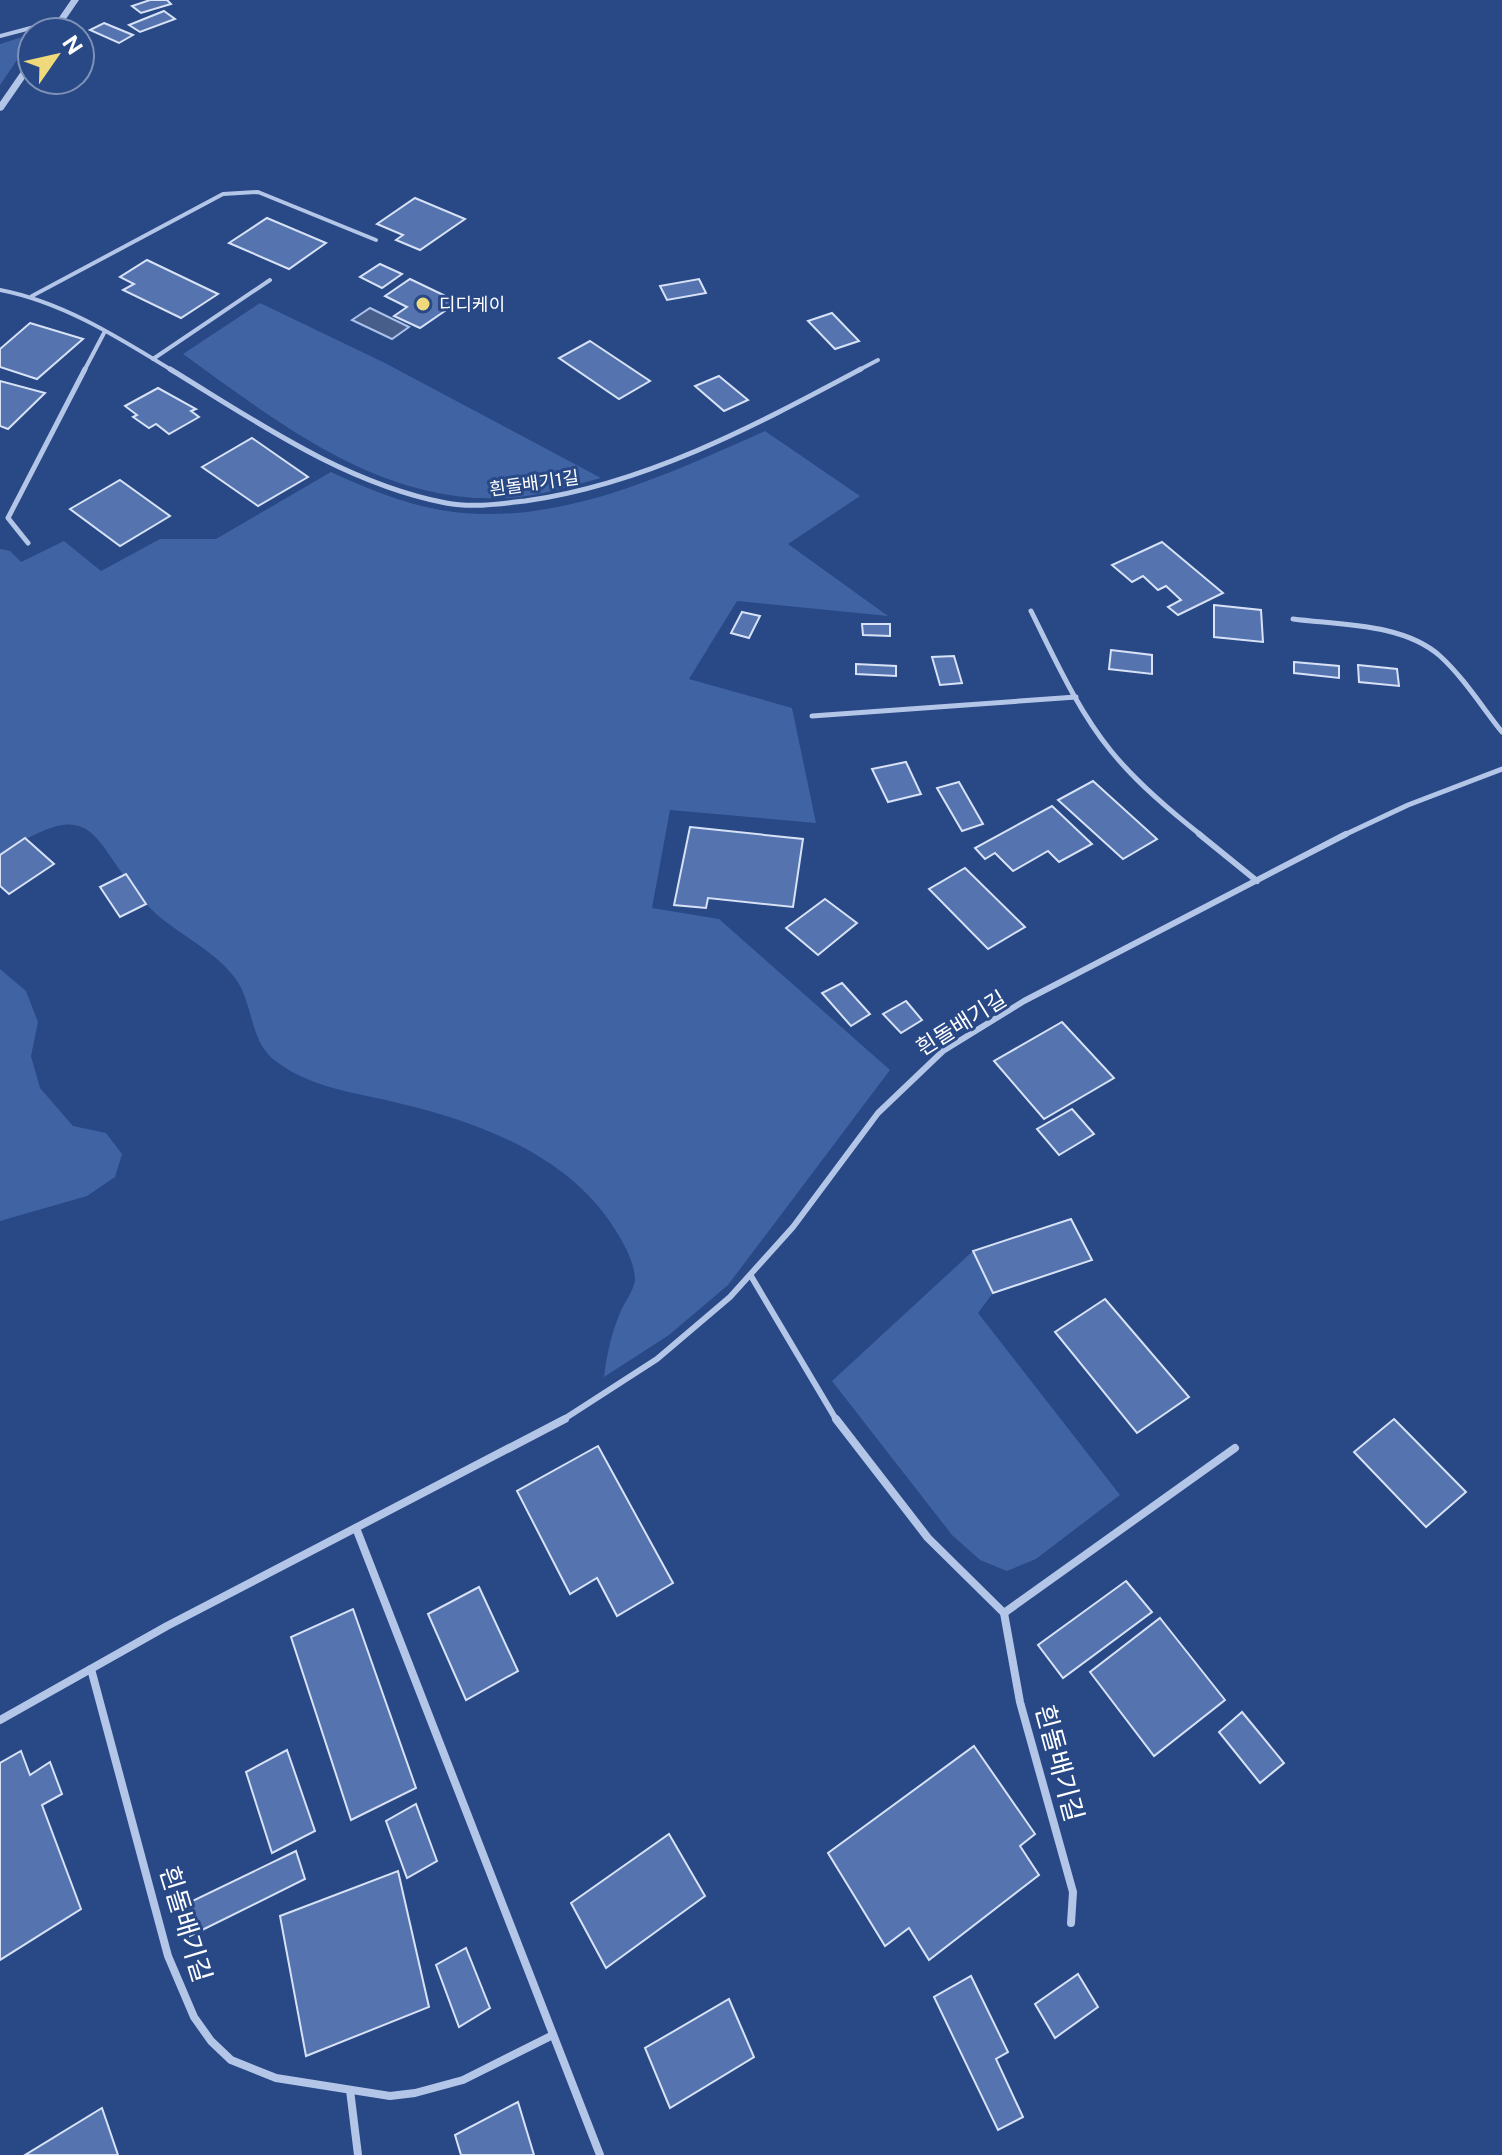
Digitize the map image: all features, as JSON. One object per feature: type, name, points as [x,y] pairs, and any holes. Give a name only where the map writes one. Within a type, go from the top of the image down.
[{"type":"street","points":[[0,108],[16,85]]},
{"type":"lane","points":[[32,296],[206,202],[240,191],[258,192],[376,240]]},
{"type":"lane","points":[[153,359],[270,280]]},
{"type":"lane","name":"흰돌배기1길","points":[[0,290],[32,296],[104,333],[153,359],[286,440],[354,474],[402,492],[450,503],[496,505],[568,494],[625,480],[729,438],[878,360]]},
{"type":"lane","points":[[28,543],[8,518],[104,333]]},
{"type":"lane","points":[[1031,611],[1076,697],[1110,750],[1139,780],[1257,881]]},
{"type":"lane","points":[[1293,619],[1389,634],[1420,643],[1438,653],[1502,732]]},
{"type":"lane","points":[[812,716],[1076,697]]},
{"type":"lane","name":"흰돌배기길","points":[[0,1720],[576,1413],[635,1377],[687,1337],[751,1276],[777,1246],[855,1140],[921,1069],[980,1027],[1407,805],[1502,769]]},
{"type":"lane","points":[[751,1276],[805,1375],[850,1441],[910,1518],[972,1585],[1004,1613],[1235,1448]]},
{"type":"lane","points":[[356,1528],[600,2155]]},
{"type":"lane","name":"흰돌배기길","points":[[1004,1613],[1020,1702],[1073,1892],[1071,1923]]},
{"type":"lane","name":"흰돌배기길","points":[[91,1669],[164,1940],[182,1991],[203,2032],[229,2058],[260,2076],[365,2095],[411,2095],[450,2085],[553,2035]]},
{"type":"lane","points":[[350,2090],[358,2155]]},
{"type":"shaded area","points":[[16,39],[16,62],[0,85],[0,44]]},
{"type":"shaded area","points":[[260,303],[385,363],[601,478],[517,497],[459,496],[415,488],[333,454],[256,406],[183,354]]},
{"type":"shaded area","points":[[370,308],[409,327],[392,339],[352,320]]},
{"type":"shaded area","points":[[765,431],[860,496],[788,544],[888,616],[737,601],[689,679],[792,708],[816,823],[670,810],[652,908],[719,919],[890,1070],[728,1285],[669,1335],[604,1377],[612,1336],[633,1288],[634,1272],[626,1248],[608,1219],[567,1176],[543,1159],[488,1131],[431,1111],[318,1083],[273,1059],[259,1041],[241,987],[235,978],[215,957],[147,905],[89,831],[75,825],[57,826],[0,855],[0,549],[10,551],[21,562],[64,541],[101,571],[160,539],[216,539],[331,472],[391,497],[438,510],[494,514],[535,511],[574,503],[652,479]]},
{"type":"shaded area","points":[[0,969],[26,991],[38,1022],[31,1056],[40,1088],[73,1126],[106,1133],[122,1154],[115,1177],[87,1196],[0,1221]]},
{"type":"shaded area","points":[[973,1251],[993,1293],[978,1313],[1120,1495],[1036,1559],[1007,1571],[980,1560],[952,1535],[832,1381]]},
{"type":"building","points":[[150,0],[167,0],[171,4],[141,13],[132,6]]},
{"type":"building","points":[[164,11],[175,19],[140,32],[129,25]]},
{"type":"building","points":[[104,23],[133,35],[119,43],[96,33],[96,27]]},
{"type":"building","points":[[415,198],[465,219],[420,250],[396,240],[403,235],[377,224]]},
{"type":"building","points":[[267,218],[326,243],[289,269],[229,243]]},
{"type":"building","points":[[147,260],[218,294],[181,318],[123,290],[134,284],[120,277]]},
{"type":"building","points":[[380,264],[402,274],[382,288],[360,277]]},
{"type":"building","points":[[410,279],[458,302],[420,328],[394,316],[407,307],[385,296]]},
{"type":"building","points":[[699,279],[706,293],[667,300],[660,286]]},
{"type":"building","points":[[832,313],[859,341],[835,349],[808,321]]},
{"type":"building","points":[[30,323],[83,339],[37,379],[0,367],[0,349]]},
{"type":"building","points":[[590,341],[650,381],[619,399],[559,358]]},
{"type":"building","points":[[719,376],[748,400],[724,411],[695,386]]},
{"type":"building","points":[[0,381],[45,393],[8,429],[0,426]]},
{"type":"building","points":[[158,388],[196,409],[191,411],[199,417],[169,434],[156,424],[149,428],[133,417],[137,415],[125,406]]},
{"type":"building","points":[[252,438],[308,477],[258,506],[202,467]]},
{"type":"building","points":[[120,480],[170,516],[120,546],[70,509]]},
{"type":"building","points":[[1162,542],[1223,593],[1178,615],[1168,607],[1181,600],[1166,586],[1158,590],[1143,576],[1132,582],[1112,565]]},
{"type":"building","points":[[1214,605],[1261,610],[1263,642],[1214,637]]},
{"type":"building","points":[[742,612],[760,616],[749,638],[731,633]]},
{"type":"building","points":[[862,624],[890,624],[890,636],[863,635]]},
{"type":"building","points":[[1111,650],[1152,655],[1152,674],[1109,669]]},
{"type":"building","points":[[954,656],[962,683],[940,685],[932,657]]},
{"type":"building","points":[[1294,662],[1339,666],[1339,678],[1294,673]]},
{"type":"building","points":[[856,664],[896,666],[896,676],[856,674]]},
{"type":"building","points":[[1358,665],[1397,669],[1399,686],[1359,682]]},
{"type":"building","points":[[906,762],[921,794],[888,802],[872,769]]},
{"type":"building","points":[[1093,781],[1157,839],[1123,859],[1058,800]]},
{"type":"building","points":[[959,782],[983,824],[962,831],[937,788]]},
{"type":"building","points":[[1052,806],[1092,844],[1059,862],[1048,851],[1013,871],[995,853],[985,859],[975,848]]},
{"type":"building","points":[[690,827],[803,839],[793,907],[708,898],[706,908],[674,905]]},
{"type":"building","points":[[25,838],[54,864],[9,894],[0,886],[0,855]]},
{"type":"building","points":[[965,868],[1025,927],[988,949],[929,889]]},
{"type":"building","points":[[126,874],[146,904],[120,917],[100,887]]},
{"type":"building","points":[[825,899],[857,923],[818,955],[786,928]]},
{"type":"building","points":[[842,983],[870,1014],[851,1026],[822,993]]},
{"type":"building","points":[[906,1001],[922,1020],[901,1033],[883,1014]]},
{"type":"building","points":[[1062,1022],[1114,1078],[1044,1119],[994,1061]]},
{"type":"building","points":[[1072,1109],[1094,1134],[1059,1155],[1037,1129]]},
{"type":"building","points":[[1071,1219],[1092,1260],[993,1293],[973,1251]]},
{"type":"building","points":[[1105,1299],[1189,1397],[1137,1433],[1055,1332]]},
{"type":"building","points":[[1394,1419],[1466,1492],[1426,1527],[1354,1452]]},
{"type":"building","points":[[598,1446],[673,1583],[617,1616],[597,1578],[570,1594],[517,1491]]},
{"type":"building","points":[[1126,1581],[1152,1612],[1063,1678],[1038,1645]]},
{"type":"building","points":[[479,1587],[518,1671],[466,1700],[428,1614]]},
{"type":"building","points":[[353,1609],[416,1788],[351,1820],[291,1637]]},
{"type":"building","points":[[1160,1618],[1225,1700],[1154,1756],[1090,1672]]},
{"type":"building","points":[[1242,1712],[1284,1763],[1260,1783],[1219,1732]]},
{"type":"building","points":[[974,1746],[1035,1834],[1020,1846],[1039,1875],[929,1960],[909,1928],[885,1946],[828,1853]]},
{"type":"building","points":[[287,1750],[315,1831],[272,1853],[246,1772]]},
{"type":"building","points":[[21,1751],[30,1775],[50,1762],[62,1794],[42,1805],[81,1909],[0,1960],[0,1763]]},
{"type":"building","points":[[416,1804],[437,1861],[407,1878],[386,1821]]},
{"type":"building","points":[[669,1834],[705,1896],[606,1968],[571,1903]]},
{"type":"building","points":[[296,1851],[305,1879],[190,1936],[182,1906]]},
{"type":"building","points":[[398,1871],[429,2007],[306,2056],[280,1916]]},
{"type":"building","points":[[466,1948],[490,2008],[459,2027],[436,1965]]},
{"type":"building","points":[[1078,1974],[1098,2007],[1055,2038],[1035,2004]]},
{"type":"building","points":[[971,1976],[1008,2052],[996,2059],[1023,2117],[998,2130],[934,1997]]},
{"type":"building","points":[[729,1999],[754,2057],[670,2108],[645,2048]]},
{"type":"building","points":[[518,2102],[534,2155],[461,2155],[455,2135]]},
{"type":"building","points":[[102,2108],[118,2155],[25,2155]]},
{"type":"place","name":"디디케이","points":[[423,304]]}]
